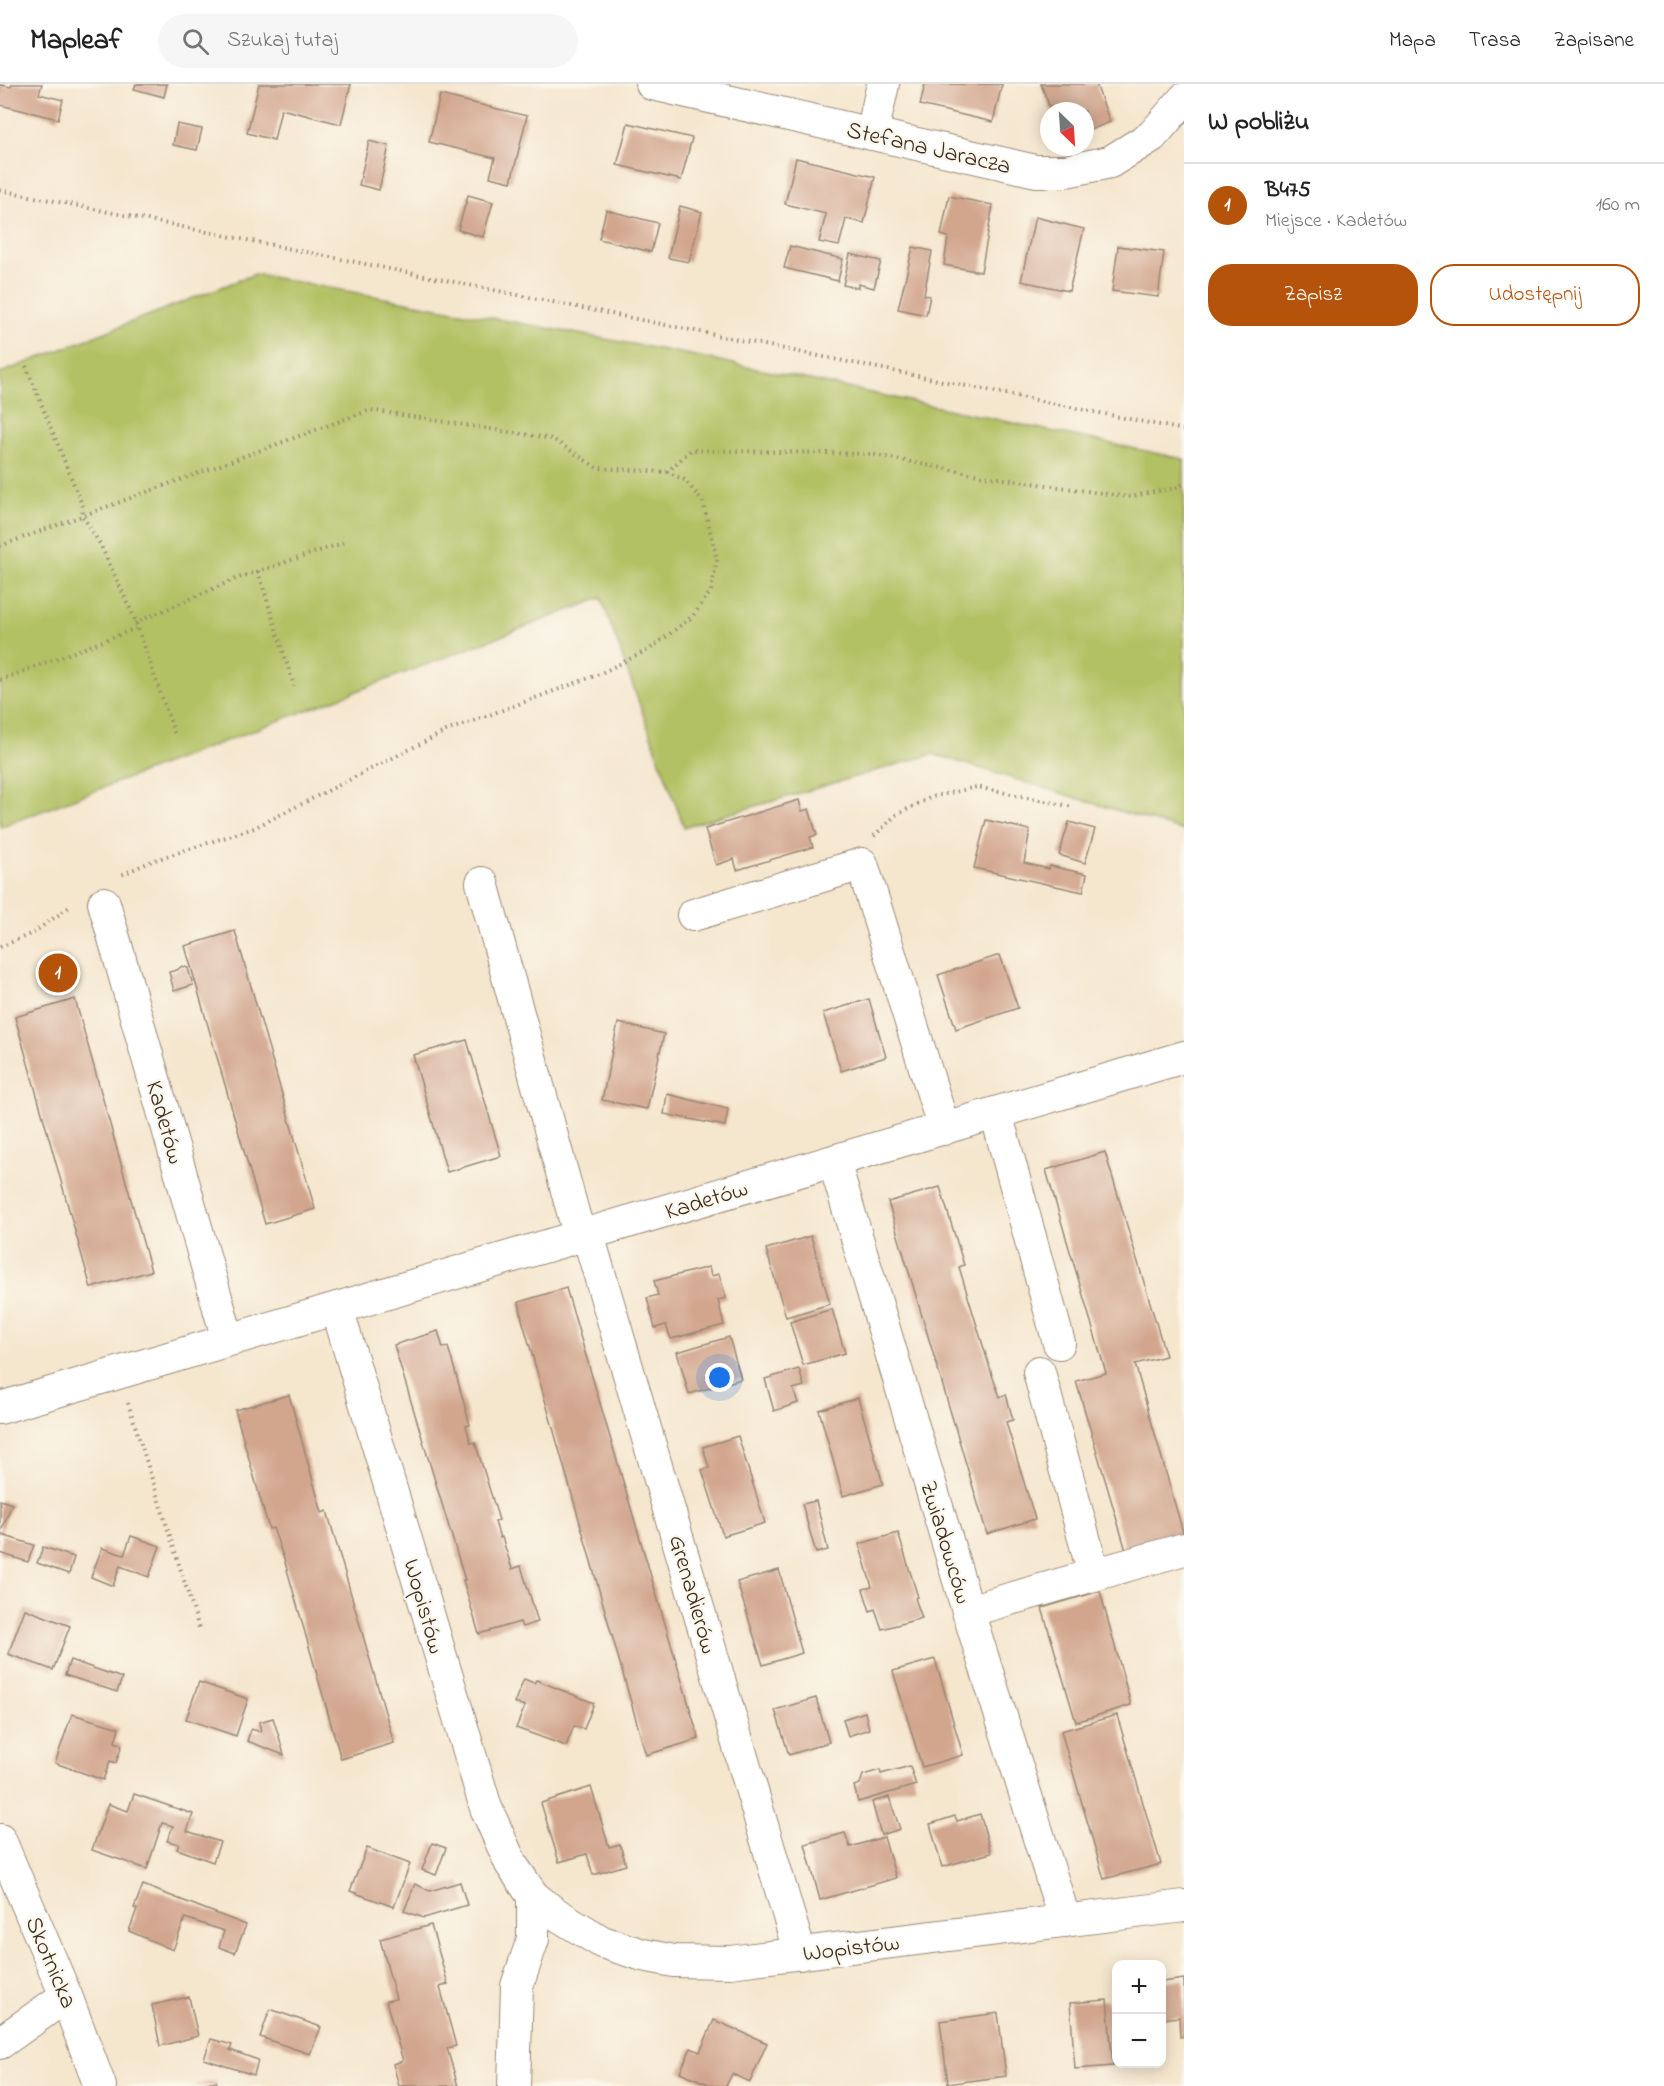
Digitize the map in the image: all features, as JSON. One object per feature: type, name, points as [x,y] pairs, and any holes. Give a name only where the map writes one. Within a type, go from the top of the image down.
[{"type":"street","name":"Stefana Jaracza","points":[[652,84],[1035,171],[1066,171],[1110,162],[1152,136],[1184,99]]},
{"type":"street","points":[[872,134],[883,84]]},
{"type":"street","points":[[693,915],[862,864],[944,1129]]},
{"type":"street","name":"Grenadierów","points":[[482,883],[576,1223],[588,1234],[800,1954]]},
{"type":"street","name":"Kadetów","points":[[100,893],[228,1341]]},
{"type":"street","name":"Kadetów","points":[[0,1408],[1184,1057]]},
{"type":"street","points":[[996,1113],[1059,1343]]},
{"type":"street","name":"Zwiadowców","points":[[834,1161],[968,1611],[1065,1921]]},
{"type":"street","name":"Wopistów","points":[[338,1308],[486,1808],[511,1864],[533,1896],[554,1912],[603,1942],[643,1955],[674,1961],[730,1962],[1184,1906]]},
{"type":"street","points":[[1039,1372],[1094,1575]]},
{"type":"street","points":[[968,1611],[1184,1549]]},
{"type":"street","name":"Skotnicka","points":[[0,1840],[66,1996],[100,2086]]},
{"type":"street","points":[[514,2086],[516,1986],[533,1939],[533,1896]]},
{"type":"street","points":[[0,2043],[66,1996]]},
{"type":"path","points":[[0,190],[1184,430]]},
{"type":"path","points":[[26,366],[83,507],[82,515],[100,544],[136,626],[175,735]]},
{"type":"path","points":[[0,546],[370,410],[553,439],[597,468],[667,472],[685,480],[703,502],[717,559],[711,591],[693,616],[650,649],[597,675],[446,731],[254,828],[152,861],[33,933],[0,947]]},
{"type":"path","points":[[667,472],[691,450],[858,453],[984,476],[1128,497],[1179,487],[1184,483]]},
{"type":"path","points":[[0,680],[136,626],[238,578],[343,543]]},
{"type":"path","points":[[258,571],[294,686]]},
{"type":"path","points":[[862,864],[871,840],[896,815],[931,797],[977,787],[1073,807]]},
{"type":"path","points":[[118,1373],[199,1628]]},
{"type":"green space","points":[[255,274],[691,355],[1184,459],[1184,831],[933,754],[684,827],[601,598],[0,827],[0,373]]},
{"type":"building","points":[[12,84],[42,84],[39,94],[63,100],[58,119],[0,105],[0,85],[11,87]]},
{"type":"building","points":[[136,84],[167,84],[164,97],[134,89]]},
{"type":"building","points":[[259,84],[351,84],[341,124],[281,109],[274,140],[247,133]]},
{"type":"building","points":[[925,84],[1002,84],[993,122],[920,105]]},
{"type":"building","points":[[1041,84],[1096,84],[1110,122],[1094,128],[1094,102],[1048,102]]},
{"type":"building","points":[[440,95],[527,116],[511,182],[490,177],[495,158],[429,142]]},
{"type":"building","points":[[628,123],[692,138],[681,180],[617,165]]},
{"type":"building","points":[[177,124],[202,129],[197,150],[173,145]]},
{"type":"building","points":[[369,141],[389,146],[379,190],[359,185]]},
{"type":"building","points":[[796,158],[875,177],[864,223],[846,219],[839,246],[819,242],[826,214],[785,204]]},
{"type":"building","points":[[468,195],[493,202],[483,237],[458,230]]},
{"type":"building","points":[[949,196],[993,205],[981,272],[944,265],[948,237],[941,235]]},
{"type":"building","points":[[680,206],[702,212],[689,262],[668,258]]},
{"type":"building","points":[[606,210],[658,223],[651,252],[599,239]]},
{"type":"building","points":[[1035,217],[1084,229],[1069,291],[1021,281]]},
{"type":"building","points":[[790,246],[843,259],[838,281],[784,268]]},
{"type":"building","points":[[1118,246],[1164,252],[1158,297],[1112,291]]},
{"type":"building","points":[[913,247],[932,251],[924,295],[930,296],[926,315],[898,309]]},
{"type":"building","points":[[850,254],[881,261],[874,288],[858,284],[858,288],[843,285]]},
{"type":"building","points":[[799,800],[802,811],[809,809],[817,835],[810,837],[813,847],[737,870],[734,859],[716,865],[705,829]]},
{"type":"building","points":[[986,820],[1030,830],[1024,863],[1087,874],[1083,892],[974,868]]},
{"type":"building","points":[[1069,822],[1095,829],[1085,863],[1059,855]]},
{"type":"building","points":[[235,931],[315,1209],[265,1224],[185,946]]},
{"type":"building","points":[[1000,955],[1018,1008],[956,1029],[938,975]]},
{"type":"building","points":[[68,957],[76,982],[48,990],[41,965]]},
{"type":"building","points":[[182,966],[188,968],[193,985],[174,991],[169,972]]},
{"type":"building","points":[[75,999],[151,1271],[91,1288],[15,1017]]},
{"type":"building","points":[[869,999],[886,1057],[841,1071],[823,1013]]},
{"type":"building","points":[[618,1023],[664,1034],[647,1109],[602,1100]]},
{"type":"building","points":[[467,1040],[501,1156],[447,1172],[413,1055]]},
{"type":"building","points":[[667,1094],[728,1109],[725,1126],[664,1114]]},
{"type":"building","points":[[1105,1152],[1166,1356],[1135,1364],[1184,1536],[1127,1554],[1076,1381],[1106,1373],[1046,1170]]},
{"type":"building","points":[[940,1187],[964,1265],[959,1267],[992,1375],[1000,1397],[1006,1394],[1013,1420],[1006,1422],[1035,1519],[987,1534],[888,1202]]},
{"type":"building","points":[[811,1236],[830,1304],[786,1317],[766,1249]]},
{"type":"building","points":[[709,1267],[711,1276],[719,1274],[726,1298],[718,1300],[724,1325],[671,1339],[666,1325],[655,1328],[647,1298],[658,1295],[654,1281]]},
{"type":"building","points":[[566,1288],[699,1739],[646,1755],[519,1302]]},
{"type":"building","points":[[832,1309],[845,1353],[803,1365],[790,1322]]},
{"type":"building","points":[[438,1331],[443,1348],[448,1347],[470,1425],[466,1426],[471,1443],[475,1442],[499,1520],[495,1522],[500,1538],[502,1537],[512,1569],[521,1566],[538,1622],[522,1627],[520,1622],[479,1634],[463,1580],[465,1580],[394,1345]]},
{"type":"building","points":[[729,1337],[741,1379],[689,1394],[677,1352]]},
{"type":"building","points":[[799,1369],[804,1386],[793,1389],[798,1403],[774,1411],[765,1379]]},
{"type":"building","points":[[289,1395],[322,1513],[327,1511],[394,1743],[341,1759],[284,1559],[273,1528],[269,1529],[235,1410]]},
{"type":"building","points":[[858,1398],[883,1484],[843,1496],[819,1410]]},
{"type":"building","points":[[738,1436],[765,1523],[723,1536],[702,1470],[709,1468],[703,1447]]},
{"type":"building","points":[[0,1500],[12,1504],[0,1534]]},
{"type":"building","points":[[816,1501],[828,1550],[816,1553],[802,1504]]},
{"type":"building","points":[[898,1533],[918,1597],[915,1598],[922,1618],[882,1629],[875,1609],[870,1611],[863,1589],[872,1587],[859,1544]]},
{"type":"building","points":[[2,1535],[34,1545],[28,1562],[0,1553]]},
{"type":"building","points":[[131,1536],[160,1546],[149,1577],[120,1566],[113,1586],[91,1577],[102,1548],[124,1555]]},
{"type":"building","points":[[43,1547],[74,1557],[69,1574],[37,1563]]},
{"type":"building","points":[[779,1570],[802,1653],[763,1665],[737,1582]]},
{"type":"building","points":[[1100,1591],[1131,1705],[1076,1722],[1042,1608]]},
{"type":"building","points":[[25,1609],[70,1626],[53,1670],[8,1654]]},
{"type":"building","points":[[935,1659],[963,1755],[922,1767],[893,1671]]},
{"type":"building","points":[[70,1660],[122,1678],[117,1692],[65,1675]]},
{"type":"building","points":[[524,1679],[534,1683],[536,1680],[594,1703],[584,1729],[574,1726],[566,1746],[516,1728],[525,1706],[514,1703]]},
{"type":"building","points":[[199,1682],[248,1699],[236,1736],[186,1719]]},
{"type":"building","points":[[816,1698],[829,1742],[789,1755],[775,1710]]},
{"type":"building","points":[[865,1712],[869,1729],[848,1736],[843,1719]]},
{"type":"building","points":[[72,1714],[119,1728],[115,1742],[122,1745],[116,1763],[110,1761],[103,1780],[55,1763]]},
{"type":"building","points":[[1117,1715],[1161,1864],[1104,1879],[1061,1731]]},
{"type":"building","points":[[273,1718],[284,1755],[247,1741],[251,1729],[261,1732],[259,1722]]},
{"type":"building","points":[[910,1766],[916,1785],[858,1802],[854,1786],[860,1784],[863,1775],[880,1770],[881,1774]]},
{"type":"building","points":[[591,1787],[609,1847],[620,1844],[626,1865],[593,1875],[587,1854],[559,1862],[541,1803]]},
{"type":"building","points":[[134,1794],[193,1814],[187,1831],[220,1842],[213,1862],[177,1849],[179,1844],[167,1841],[173,1826],[162,1823],[147,1869],[92,1850],[108,1804],[128,1811]]},
{"type":"building","points":[[889,1797],[900,1829],[881,1835],[872,1802]]},
{"type":"building","points":[[980,1814],[991,1853],[942,1867],[930,1824],[955,1816],[957,1821]]},
{"type":"building","points":[[845,1833],[850,1847],[884,1837],[896,1878],[820,1900],[805,1844]]},
{"type":"building","points":[[432,1843],[446,1848],[436,1875],[422,1870]]},
{"type":"building","points":[[367,1848],[410,1864],[394,1907],[350,1891]]},
{"type":"building","points":[[460,1882],[467,1905],[424,1918],[404,1911],[415,1884],[430,1891]]},
{"type":"building","points":[[143,1885],[246,1925],[235,1953],[219,1947],[224,1931],[185,1918],[173,1950],[129,1931],[137,1909],[134,1908]]},
{"type":"building","points":[[431,1925],[448,1984],[440,1987],[456,2046],[447,2048],[458,2086],[399,2086],[393,2064],[403,2061],[386,2001],[396,1999],[380,1939]]},
{"type":"building","points":[[1184,1979],[1184,2036],[1180,2037],[1179,2017],[1166,2019],[1166,1981]]},
{"type":"building","points":[[189,1997],[198,2036],[160,2046],[152,2005]]},
{"type":"building","points":[[1107,2000],[1112,2066],[1075,2069],[1070,2003]]},
{"type":"building","points":[[270,2009],[321,2027],[310,2054],[260,2037]]},
{"type":"building","points":[[998,2013],[1006,2076],[948,2084],[940,2021]]},
{"type":"building","points":[[714,2020],[767,2043],[750,2082],[732,2074],[726,2086],[713,2086],[680,2072],[691,2048],[700,2052]]},
{"type":"building","points":[[211,2039],[232,2045],[230,2050],[258,2060],[254,2075],[204,2059]]},
{"type":"building","points":[[216,2081],[218,2086],[196,2085]]},
{"type":"place","name":"B475","points":[[58,973]]}]
